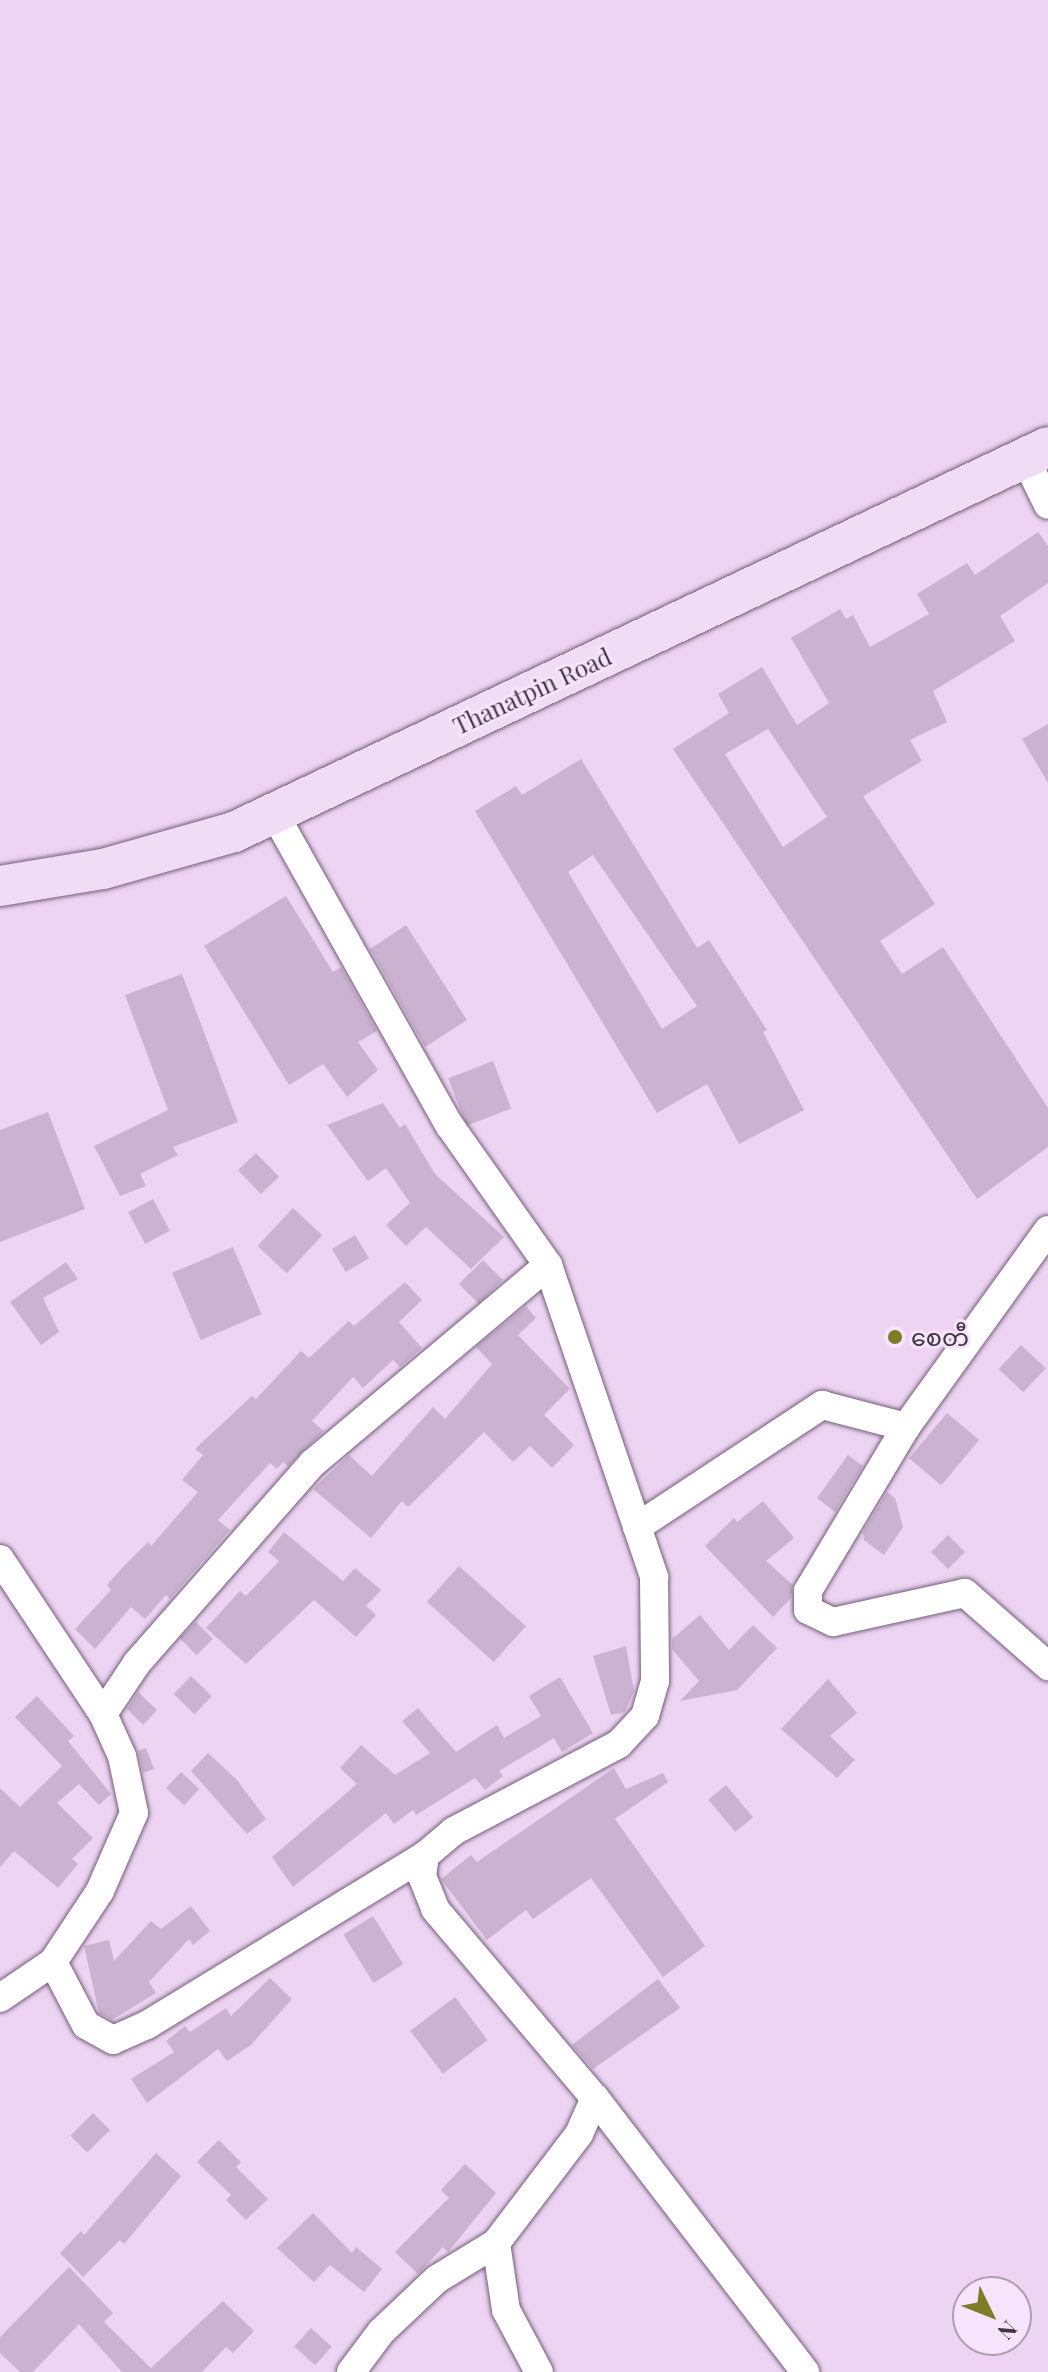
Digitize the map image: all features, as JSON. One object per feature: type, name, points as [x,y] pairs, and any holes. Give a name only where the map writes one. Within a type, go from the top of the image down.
[{"type":"main road","name":"Thanatpin Road","points":[[0,886],[103,869],[234,832],[1037,452]]},
{"type":"street","points":[[1037,452],[1048,505]]},
{"type":"street","points":[[53,1962],[86,2025],[113,2040],[147,2025],[425,1855],[454,1831],[619,1744],[645,1716],[655,1681],[654,1577],[548,1265],[450,1126],[274,813]]},
{"type":"street","points":[[1048,1230],[906,1427],[808,1591],[808,1610],[833,1622],[965,1593],[1048,1666]]},
{"type":"street","points":[[103,1714],[137,1663],[313,1463],[548,1265]]},
{"type":"street","points":[[637,1527],[822,1405],[906,1427]]},
{"type":"street","points":[[0,1559],[103,1714],[122,1756],[134,1813],[100,1891],[53,1962],[0,1998]]},
{"type":"street","points":[[425,1855],[422,1876],[435,1909],[595,2098],[805,2372]]},
{"type":"street","points":[[351,2372],[381,2332],[437,2279],[496,2243],[579,2134],[595,2098]]},
{"type":"street","points":[[496,2243],[506,2310],[539,2372]]},
{"type":"building","points":[[1038,532],[1048,546],[1048,583],[1000,616],[1015,641],[933,691],[947,722],[910,740],[922,761],[863,796],[935,904],[880,941],[902,974],[943,947],[1048,1108],[1048,1147],[977,1199],[673,749],[729,713],[718,694],[762,667],[797,725],[829,703],[791,638],[840,609],[846,619],[853,615],[870,647],[929,614],[917,594],[967,563],[975,575]],"holes":[[[768,729],[827,817],[783,847],[725,754]]]},
{"type":"building","points":[[1048,724],[1048,783],[1022,739]]},
{"type":"building","points":[[581,759],[697,948],[709,940],[767,1030],[763,1032],[804,1110],[739,1144],[707,1084],[657,1113],[475,811],[516,786],[522,795]],"holes":[[[593,855],[697,1006],[662,1029],[568,872]]]},
{"type":"building","points":[[286,896],[333,972],[341,967],[377,1031],[358,1042],[378,1070],[347,1097],[323,1064],[289,1085],[204,946]]},
{"type":"building","points":[[406,925],[467,1020],[425,1047],[370,949]]},
{"type":"building","points":[[182,974],[238,1122],[173,1147],[178,1155],[140,1174],[146,1186],[120,1196],[94,1146],[168,1110],[125,995]]},
{"type":"building","points":[[493,1061],[511,1109],[466,1126],[448,1078]]},
{"type":"building","points":[[383,1103],[400,1128],[405,1124],[435,1174],[504,1237],[471,1269],[426,1227],[406,1246],[386,1225],[410,1203],[386,1168],[368,1181],[327,1125]]},
{"type":"building","points":[[48,1112],[85,1209],[0,1242],[0,1130]]},
{"type":"building","points":[[256,1153],[279,1177],[261,1194],[238,1170]]},
{"type":"building","points":[[153,1199],[170,1231],[145,1244],[128,1212]]},
{"type":"building","points":[[293,1208],[322,1235],[287,1273],[258,1246]]},
{"type":"building","points":[[355,1235],[369,1258],[346,1272],[332,1249]]},
{"type":"building","points":[[233,1247],[262,1314],[201,1340],[172,1273]]},
{"type":"building","points":[[483,1260],[503,1280],[479,1304],[459,1284]]},
{"type":"building","points":[[66,1262],[78,1279],[43,1298],[59,1332],[41,1345],[10,1302]]},
{"type":"building","points":[[405,1282],[422,1300],[399,1322],[422,1348],[400,1367],[393,1360],[363,1388],[353,1377],[312,1421],[324,1431],[288,1466],[283,1462],[277,1469],[270,1463],[218,1520],[230,1530],[170,1599],[166,1595],[145,1619],[131,1607],[95,1649],[75,1629],[111,1590],[107,1585],[122,1568],[148,1542],[151,1546],[198,1492],[182,1480],[203,1455],[195,1449],[252,1396],[256,1399],[301,1351],[309,1358],[349,1321],[354,1326]]},
{"type":"building","points":[[526,1306],[536,1318],[518,1335],[570,1389],[544,1415],[574,1445],[552,1468],[530,1446],[513,1462],[484,1432],[408,1507],[402,1501],[371,1538],[313,1489],[349,1455],[372,1476],[433,1407],[445,1419],[492,1364],[476,1347]]},
{"type":"building","points":[[1021,1345],[1046,1368],[1023,1392],[998,1369]]},
{"type":"building","points":[[947,1413],[979,1440],[941,1485],[909,1458]]},
{"type":"building","points":[[848,1455],[863,1466],[835,1512],[817,1498]]},
{"type":"building","points":[[887,1492],[895,1498],[903,1527],[884,1555],[864,1540],[863,1532]]},
{"type":"building","points":[[763,1501],[794,1538],[766,1561],[793,1585],[791,1598],[773,1617],[705,1546],[734,1518],[737,1522]]},
{"type":"building","points":[[284,1532],[343,1581],[355,1568],[381,1590],[366,1606],[376,1615],[356,1637],[314,1600],[246,1664],[206,1628],[240,1591],[246,1596],[279,1561],[268,1552]]},
{"type":"building","points":[[948,1535],[965,1552],[948,1569],[931,1552]]},
{"type":"building","points":[[459,1566],[526,1626],[494,1662],[427,1602]]},
{"type":"building","points":[[700,1615],[729,1650],[753,1625],[777,1648],[737,1690],[680,1701],[699,1681],[672,1649],[672,1639]]},
{"type":"building","points":[[196,1622],[213,1639],[197,1655],[180,1638]]},
{"type":"building","points":[[626,1646],[634,1691],[625,1712],[611,1715],[593,1656]]},
{"type":"building","points":[[191,1676],[212,1696],[194,1714],[174,1694]]},
{"type":"building","points":[[560,1677],[593,1733],[562,1752],[554,1738],[499,1771],[503,1776],[485,1790],[475,1778],[416,1815],[413,1810],[394,1824],[386,1813],[293,1887],[272,1857],[357,1784],[340,1768],[361,1745],[395,1775],[430,1753],[402,1721],[418,1708],[456,1752],[497,1725],[504,1738],[541,1716],[529,1696]]},
{"type":"building","points":[[828,1679],[857,1713],[830,1736],[855,1760],[837,1778],[781,1729]]},
{"type":"building","points":[[138,1692],[157,1710],[143,1725],[127,1709]]},
{"type":"building","points":[[37,1696],[74,1736],[68,1741],[111,1794],[99,1805],[79,1784],[57,1803],[93,1838],[72,1859],[78,1864],[58,1888],[14,1851],[0,1867],[0,1788],[20,1807],[62,1766],[15,1717]]},
{"type":"building","points":[[146,1748],[154,1769],[143,1773],[138,1751]]},
{"type":"building","points":[[208,1753],[237,1780],[266,1819],[247,1834],[191,1771]]},
{"type":"building","points":[[614,1768],[626,1789],[663,1773],[668,1782],[615,1819],[705,1946],[663,1977],[591,1878],[533,1919],[526,1910],[487,1940],[441,1879],[471,1855],[477,1862]]},
{"type":"building","points":[[181,1772],[199,1789],[184,1805],[166,1788]]},
{"type":"building","points":[[726,1785],[753,1817],[735,1832],[708,1800]]},
{"type":"building","points":[[191,1906],[210,1931],[193,1945],[189,1939],[149,1982],[156,1993],[112,2020],[99,2013],[84,1946],[109,1940],[114,1961],[151,1921],[161,1929]]},
{"type":"building","points":[[373,1916],[403,1964],[374,1983],[343,1935]]},
{"type":"building","points":[[270,1978],[292,1999],[251,2045],[227,2061],[218,2049],[147,2103],[131,2079],[174,2052],[166,2041],[185,2026],[190,2032],[226,2008],[231,2016]]},
{"type":"building","points":[[658,1979],[680,2008],[593,2069],[572,2045]]},
{"type":"building","points":[[455,1997],[487,2040],[443,2074],[410,2031]]},
{"type":"building","points":[[93,2113],[110,2130],[87,2153],[70,2136]]},
{"type":"building","points":[[219,2140],[241,2162],[236,2167],[268,2199],[246,2220],[226,2200],[231,2195],[197,2162]]},
{"type":"building","points":[[156,2153],[181,2176],[124,2244],[120,2240],[83,2277],[60,2253],[81,2231],[84,2235]]},
{"type":"building","points":[[465,2164],[496,2193],[448,2252],[443,2247],[418,2274],[395,2252],[449,2198],[441,2190]]},
{"type":"building","points":[[313,2213],[352,2253],[356,2247],[382,2269],[364,2292],[330,2265],[314,2282],[277,2248]]},
{"type":"building","points":[[69,2267],[113,2313],[104,2322],[151,2368],[223,2301],[254,2331],[233,2353],[226,2347],[202,2372],[122,2372],[79,2324],[33,2372],[20,2372],[0,2353],[0,2337]]},
{"type":"building","points":[[311,2328],[332,2347],[315,2365],[294,2347]]},
{"type":"place","name":"စေတီ","points":[[895,1337]]}]
